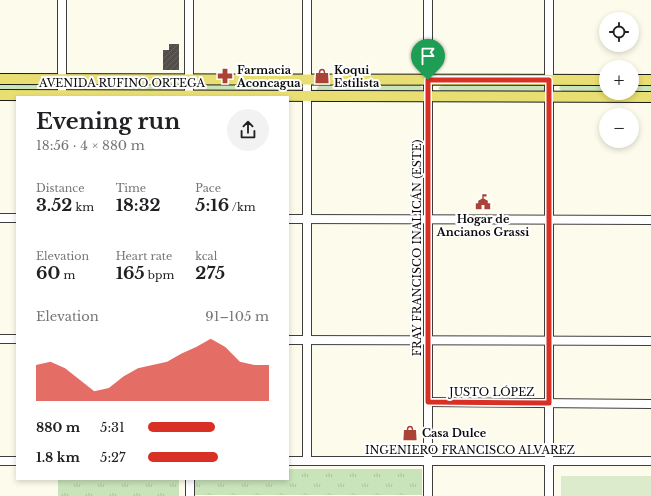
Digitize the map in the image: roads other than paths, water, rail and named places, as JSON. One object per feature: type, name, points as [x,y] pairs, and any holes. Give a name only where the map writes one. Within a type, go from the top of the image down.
[{"type":"main road","name":"AVENIDA RUFINO ORTEGA","points":[[0,79],[599,80]]},
{"type":"main road","points":[[639,80],[651,80]]},
{"type":"main road","name":"AVENIDA RUFINO ORTEGA","points":[[0,95],[651,97]]},
{"type":"street","points":[[62,0],[62,96]]},
{"type":"street","points":[[189,0],[189,96]]},
{"type":"street","points":[[307,0],[307,461]]},
{"type":"street","name":"FRAY FRANCISCO INALICÁN (ESTE)","points":[[428,0],[428,496]]},
{"type":"street","points":[[549,0],[549,496]]},
{"type":"street","points":[[0,218],[16,218]]},
{"type":"street","points":[[289,219],[651,220]]},
{"type":"street","points":[[0,339],[16,339]]},
{"type":"street","points":[[289,340],[651,341]]},
{"type":"street","name":"JUSTO LÓPEZ","points":[[428,402],[651,404]]},
{"type":"street","points":[[0,461],[16,461]]},
{"type":"street","name":"INGENIERO FRANCISCO ALVAREZ","points":[[289,461],[651,461]]},
{"type":"street","points":[[190,480],[190,496]]},
{"type":"place","name":"Farmacia Aconcagua","points":[[225,76]]},
{"type":"place","name":"Koqui Estilista","points":[[322,76]]},
{"type":"place","name":"Hogar de Ancianos Grassi","points":[[483,202]]},
{"type":"place","name":"Casa Dulce","points":[[410,433]]}]
